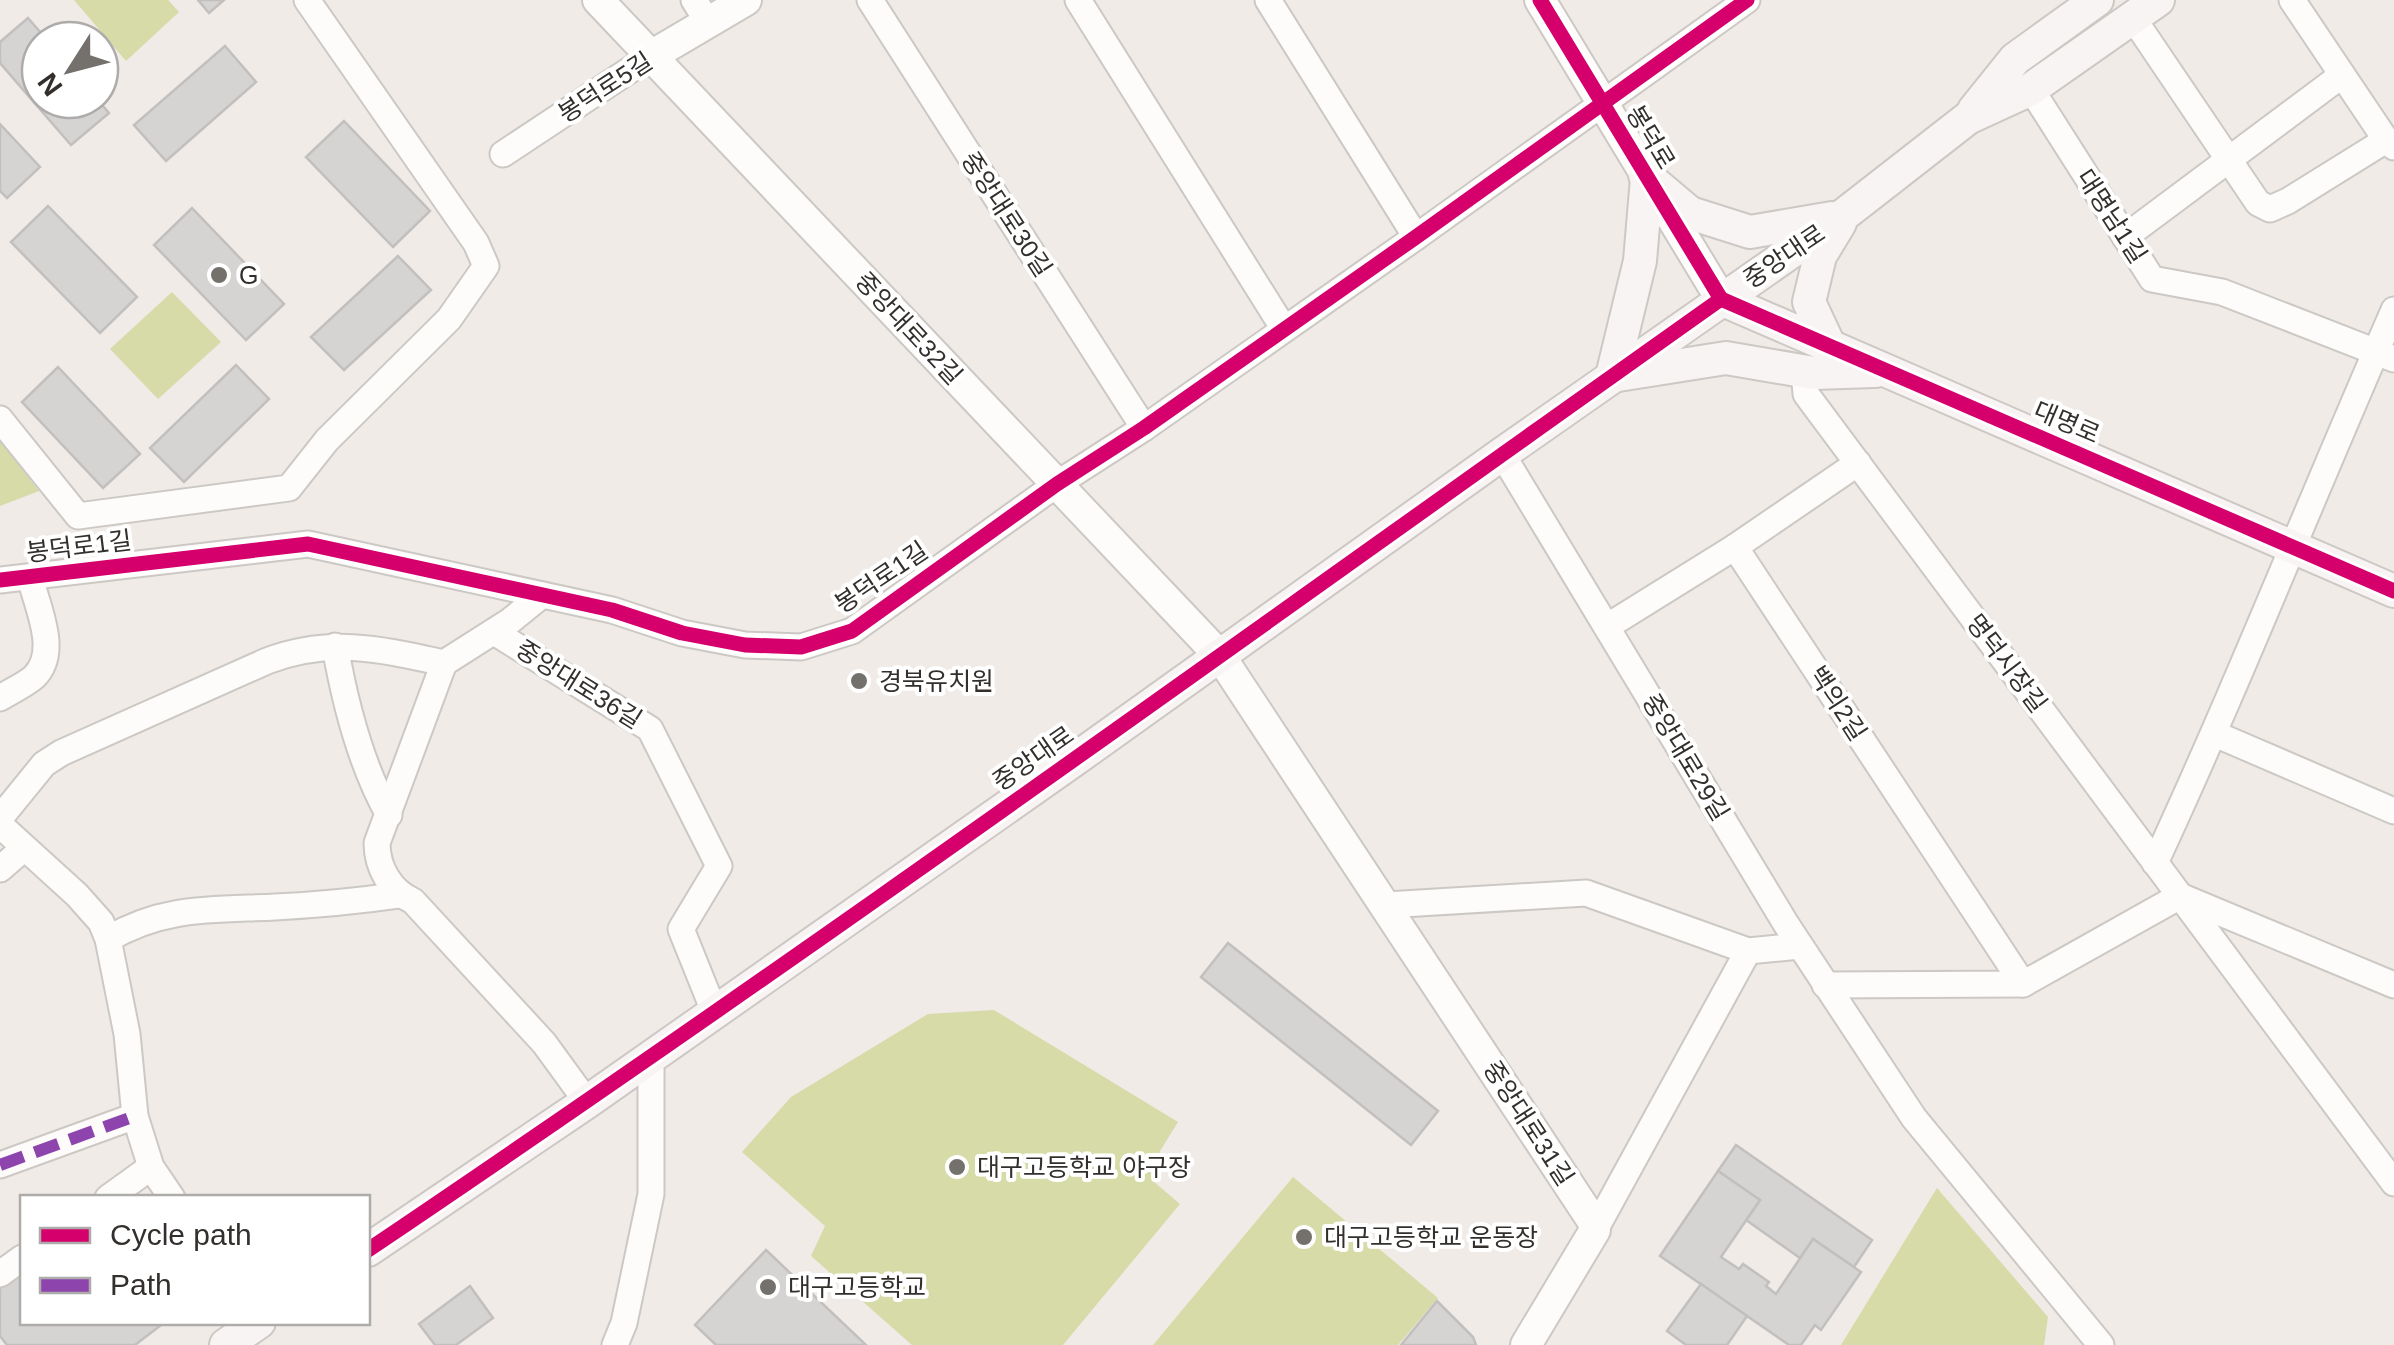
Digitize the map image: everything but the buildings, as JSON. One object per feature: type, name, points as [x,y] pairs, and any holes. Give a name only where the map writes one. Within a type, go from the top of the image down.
[{"type":"main road","name":"중앙대로","points":[[1968,118],[2014,59],[2097,0]]},
{"type":"main road","name":"중앙대로","points":[[370,1249],[651,1057],[1220,656],[1843,215],[1968,118],[2031,89],[2145,9]]},
{"type":"main road","points":[[1646,177],[1690,212],[1750,232],[1843,215]]},
{"type":"main road","points":[[1646,177],[1640,261],[1612,376],[1726,358],[1804,371],[1885,370]]},
{"type":"main road","points":[[1830,346],[1809,302],[1820,256],[1843,215]]},
{"type":"main road","name":"대명로","points":[[1720,299],[2394,590]]},
{"type":"main road","points":[[226,1345],[253,1325]]},
{"type":"street","points":[[0,419],[78,516],[289,488],[327,440],[450,320],[486,266],[476,243],[307,0]]},
{"type":"street","name":"중앙대로32길","points":[[598,0],[1220,656]]},
{"type":"street","name":"봉덕로5길","points":[[503,154],[651,56],[701,10],[746,0]]},
{"type":"street","name":"중앙대로30길","points":[[870,0],[1144,428]]},
{"type":"street","points":[[1078,0],[1284,329]]},
{"type":"street","points":[[1268,0],[1416,237]]},
{"type":"street","name":"봉덕로","points":[[1540,0],[1720,299]]},
{"type":"street","name":"봉덕로1길","points":[[0,580],[308,544],[612,610],[682,633],[745,644],[801,647],[852,631],[1747,0]]},
{"type":"street","points":[[2145,9],[2230,158],[2258,202],[2270,209],[2390,144],[2292,0]]},
{"type":"street","points":[[2125,237],[2342,75]]},
{"type":"street","name":"대명남1길","points":[[2031,89],[2152,279],[2222,292],[2385,355]]},
{"type":"street","points":[[2156,862],[2215,734],[2291,546],[2385,355],[2394,310]]},
{"type":"street","name":"명덕시장길","points":[[1804,371],[1806,394],[2394,1183]]},
{"type":"street","name":"중앙대로29길","points":[[1502,454],[1800,946],[1914,1118],[2102,1345]]},
{"type":"street","points":[[1608,626],[1735,548],[1858,463]]},
{"type":"street","name":"백의2길","points":[[1735,548],[2023,984]]},
{"type":"street","points":[[0,698],[31,680],[42,668],[49,650],[30,577]]},
{"type":"street","points":[[542,595],[494,632],[444,663],[377,842],[377,861],[400,895],[413,901],[544,1043],[586,1102]]},
{"type":"street","name":"중앙대로36길","points":[[494,632],[650,729],[719,866],[681,930],[714,1011]]},
{"type":"street","points":[[170,1195],[151,1167],[135,1116],[127,1034],[101,922],[0,821],[44,764],[60,753],[300,649],[335,646],[400,653],[444,663]]},
{"type":"street","points":[[335,646],[354,728],[374,789],[389,814]]},
{"type":"street","name":"중앙대로31길","points":[[1220,656],[1595,1230]]},
{"type":"street","points":[[2215,734],[2394,811]]},
{"type":"street","points":[[0,869],[24,848]]},
{"type":"street","points":[[1386,906],[1586,893],[1748,950],[1800,946]]},
{"type":"street","points":[[108,939],[138,921],[181,911],[332,903],[400,895]]},
{"type":"street","points":[[1825,985],[2023,984],[2180,896],[2394,986]]},
{"type":"street","points":[[1526,1345],[1595,1230],[1748,950]]},
{"type":"street","points":[[616,1345],[651,1194],[651,1057]]},
{"type":"street","points":[[0,1165],[135,1116]]},
{"type":"street","points":[[112,1195],[151,1167]]},
{"type":"green space","points":[[74,0],[168,0],[179,12],[126,61],[120,54],[120,20],[91,20]]},
{"type":"green space","points":[[172,292],[221,342],[158,399],[110,349]]},
{"type":"green space","points":[[0,441],[39,491],[0,506]]},
{"type":"green space","name":"대구고등학교 야구장","points":[[994,1010],[1178,1122],[1160,1151],[1153,1181],[1180,1204],[1063,1345],[912,1345],[811,1256],[825,1226],[742,1152],[791,1097],[928,1014]]},
{"type":"green space","name":"대구고등학교 운동장","points":[[1293,1177],[1438,1298],[1398,1345],[1153,1345]]},
{"type":"green space","points":[[1937,1188],[2048,1317],[2044,1345],[1841,1345]]},
{"type":"marked path","points":[[0,1165],[135,1116]]},
{"type":"cycle path","points":[[1540,0],[1721,299]]},
{"type":"cycle path","points":[[0,580],[308,544],[612,610],[682,633],[745,645],[801,647],[852,631],[1747,0]]},
{"type":"cycle path","points":[[1721,299],[2394,591]]},
{"type":"cycle path","points":[[370,1249],[878,898],[1721,299]]},
{"type":"place","name":"G","points":[[219,275]]},
{"type":"place","name":"경북유치원","points":[[859,681]]},
{"type":"place","name":"대구고등학교 야구장","points":[[957,1167]]},
{"type":"place","name":"대구고등학교 운동장","points":[[1304,1237]]},
{"type":"place","name":"대구고등학교","points":[[768,1287]]}]
